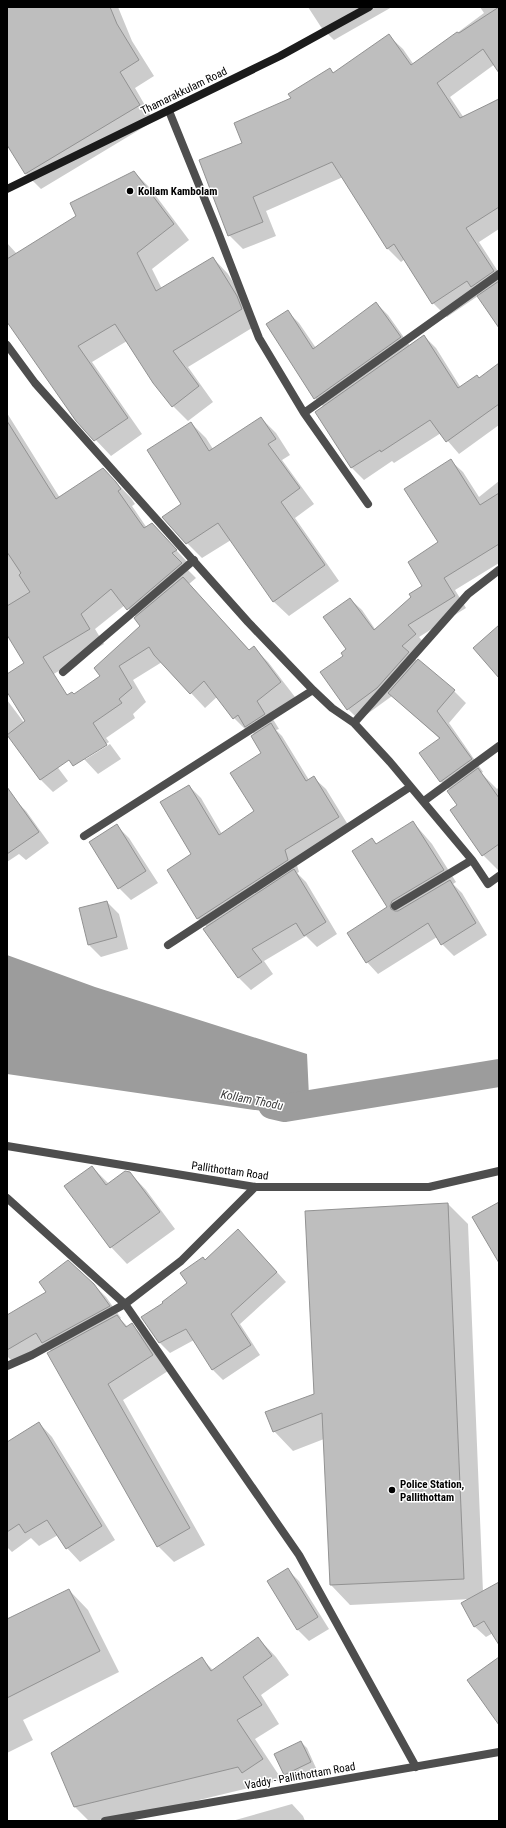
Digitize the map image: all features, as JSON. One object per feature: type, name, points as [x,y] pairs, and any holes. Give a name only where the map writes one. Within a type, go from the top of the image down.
[{"type":"main road","name":"Thamarakkulam Road","points":[[7,189],[280,56],[369,7]]},
{"type":"street","points":[[169,111],[259,338],[304,413],[368,504]]},
{"type":"street","points":[[304,413],[499,274]]},
{"type":"street","points":[[7,345],[35,383],[248,622],[313,690],[332,708],[354,723],[390,762],[472,860],[488,884],[499,876]]},
{"type":"street","points":[[63,672],[194,560]]},
{"type":"street","points":[[354,723],[468,594],[499,570]]},
{"type":"street","points":[[84,836],[313,690]]},
{"type":"street","points":[[424,801],[499,746]]},
{"type":"street","points":[[168,945],[410,787]]},
{"type":"street","points":[[395,906],[472,860]]},
{"type":"street","name":"Pallithottam Road","points":[[7,1146],[255,1187],[429,1187],[499,1171]]},
{"type":"street","points":[[7,1366],[32,1355],[125,1304],[181,1261],[255,1187]]},
{"type":"street","points":[[7,1198],[125,1304],[299,1555],[416,1767]]},
{"type":"street","name":"Vaddy - Pallithottam Road","points":[[105,1821],[499,1752]]},
{"type":"water","points":[[7,955],[95,987],[307,1054],[310,1118],[7,1074]]},
{"type":"building","points":[[7,7],[110,7],[117,24],[139,60],[120,72],[140,105],[25,174],[7,145]]},
{"type":"building","points":[[499,7],[499,73],[483,49],[437,83],[460,118],[499,99],[499,207],[466,228],[494,271],[471,287],[467,281],[432,304],[394,244],[387,249],[332,162],[253,197],[263,222],[228,236],[199,160],[242,143],[234,123],[291,98],[288,94],[330,68],[333,73],[389,34],[411,65],[457,32],[459,33]]},
{"type":"building","points":[[134,171],[174,224],[137,253],[156,291],[213,257],[237,296],[242,309],[173,351],[199,386],[172,407],[153,383],[115,324],[78,346],[128,418],[94,441],[76,421],[7,322],[7,259],[76,216],[70,203]]},
{"type":"building","points":[[499,281],[499,328],[477,296]]},
{"type":"building","points":[[376,302],[401,337],[314,399],[266,324],[288,310],[313,349]]},
{"type":"building","points":[[424,335],[458,388],[477,375],[479,378],[499,363],[499,404],[446,442],[430,420],[381,452],[380,450],[351,468],[315,412]]},
{"type":"building","points":[[261,417],[276,439],[268,444],[300,488],[281,502],[325,565],[273,602],[218,523],[186,544],[162,517],[181,504],[147,450],[191,422],[209,451]]},
{"type":"building","points":[[7,421],[56,499],[103,468],[121,489],[118,491],[144,528],[152,523],[177,550],[172,553],[182,563],[127,610],[111,589],[81,614],[90,629],[43,657],[67,695],[72,692],[74,694],[100,676],[94,668],[140,626],[134,618],[183,577],[249,650],[254,646],[281,682],[257,701],[265,714],[245,727],[238,715],[233,719],[204,681],[190,694],[154,655],[149,647],[119,666],[132,688],[119,699],[122,703],[93,723],[107,745],[73,766],[69,760],[40,780],[7,735],[25,721],[7,692],[7,674],[24,663],[7,635],[7,606],[30,592],[19,575],[21,573],[7,552]]},
{"type":"building","points":[[451,459],[480,505],[499,493],[499,544],[444,578],[455,596],[408,625],[416,634],[402,646],[409,652],[377,688],[347,710],[320,672],[343,656],[341,653],[346,649],[323,617],[350,598],[374,630],[411,597],[409,594],[422,586],[408,562],[438,542],[404,489]]},
{"type":"building","points":[[499,625],[499,678],[473,648]]},
{"type":"building","points":[[418,659],[455,690],[437,711],[472,759],[440,782],[419,753],[440,738],[388,693]]},
{"type":"building","points":[[271,723],[306,781],[314,776],[339,817],[285,850],[288,860],[197,919],[167,870],[191,854],[160,802],[189,785],[219,835],[254,811],[230,773],[261,753],[251,736]]},
{"type":"building","points":[[478,768],[499,798],[499,844],[482,856],[450,810],[457,805],[447,791]]},
{"type":"building","points":[[7,787],[39,832],[7,854]]},
{"type":"building","points":[[413,821],[444,870],[392,901],[390,906],[391,909],[398,911],[450,880],[476,923],[441,945],[428,923],[366,963],[347,933],[387,907],[352,851],[372,838],[376,844]]},
{"type":"building","points":[[117,824],[146,871],[118,889],[89,842]]},
{"type":"building","points":[[294,869],[326,922],[304,936],[296,923],[252,949],[262,962],[238,978],[203,929]]},
{"type":"building","points":[[107,901],[117,937],[88,945],[79,908]]},
{"type":"building","points":[[92,1166],[106,1185],[125,1171],[130,1172],[160,1212],[110,1248],[64,1186]]},
{"type":"building","points":[[499,1202],[499,1263],[472,1217]]},
{"type":"building","points":[[448,1203],[464,1579],[330,1585],[322,1413],[273,1432],[265,1412],[314,1394],[305,1211]]},
{"type":"building","points":[[238,1229],[277,1272],[231,1314],[251,1345],[212,1370],[186,1329],[159,1343],[141,1317],[163,1303],[162,1302],[187,1283],[180,1273],[203,1257],[205,1260]]},
{"type":"building","points":[[68,1260],[94,1284],[110,1306],[42,1343],[36,1333],[7,1350],[7,1315],[46,1292],[39,1282]]},
{"type":"building","points":[[117,1315],[126,1327],[132,1323],[153,1355],[108,1384],[190,1528],[157,1547],[47,1353]]},
{"type":"building","points":[[39,1422],[102,1526],[66,1549],[47,1520],[25,1533],[19,1524],[7,1532],[7,1442]]},
{"type":"building","points":[[288,1568],[318,1617],[297,1630],[267,1581]]},
{"type":"building","points":[[499,1582],[499,1645],[484,1621],[474,1627],[461,1603]]},
{"type":"building","points":[[69,1589],[100,1651],[7,1698],[7,1619]]},
{"type":"building","points":[[258,1637],[272,1656],[243,1677],[262,1705],[237,1720],[263,1759],[242,1773],[238,1767],[74,1807],[51,1753],[202,1657],[211,1671]]},
{"type":"building","points":[[499,1657],[499,1725],[467,1680]]},
{"type":"building","points":[[301,1741],[311,1762],[284,1775],[274,1754]]},
{"type":"waterway","name":"Kollam Thodu","points":[[272,1105],[285,1108],[499,1073]]},
{"type":"place","name":"Kollam Kambolam","points":[[130,191]]},
{"type":"place","name":"Police Station, Pallithottam","points":[[392,1490]]}]
